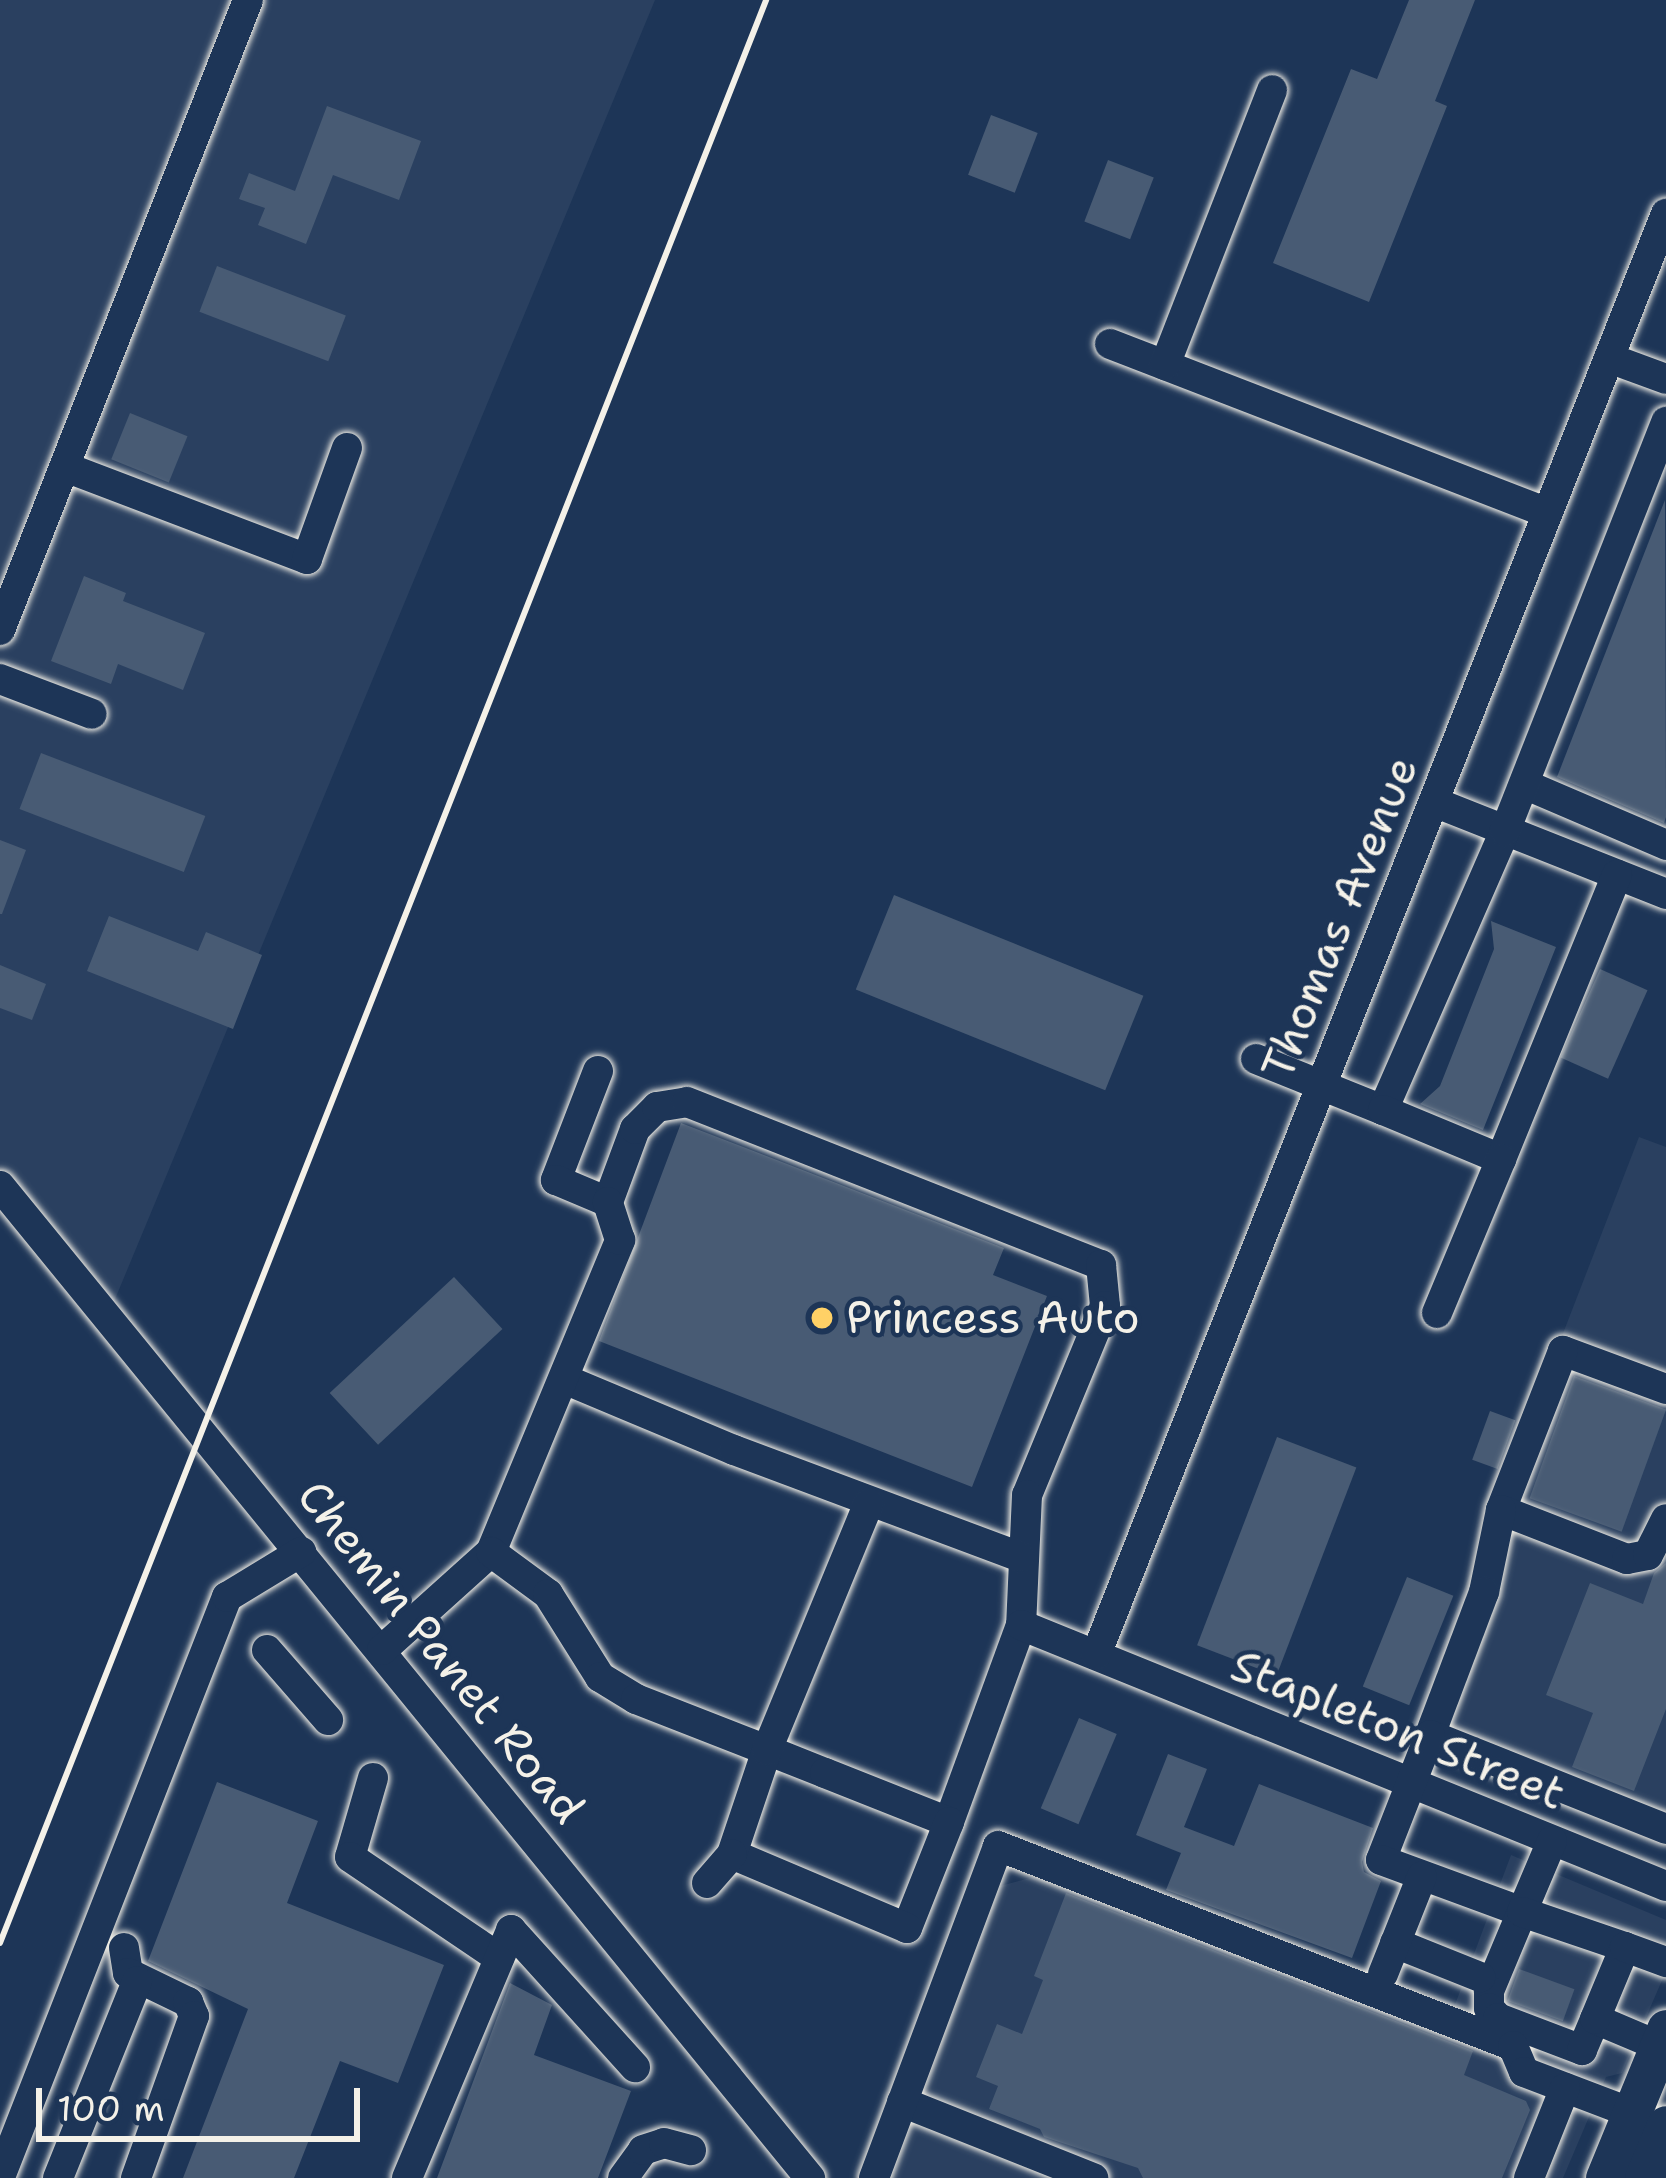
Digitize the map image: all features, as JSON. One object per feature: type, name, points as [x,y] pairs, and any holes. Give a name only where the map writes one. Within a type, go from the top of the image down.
[{"type":"main road","points":[[1644,2178],[1662,2038]]},
{"type":"main road","points":[[1605,2178],[1654,2122]]},
{"type":"street","points":[[0,630],[248,0]]},
{"type":"street","points":[[1165,365],[1272,90]]},
{"type":"street","name":"Thomas Avenue","points":[[1096,1655],[1666,214]]},
{"type":"street","points":[[1110,344],[1548,513]]},
{"type":"street","points":[[1610,358],[1666,379]]},
{"type":"street","points":[[1384,1110],[1505,831],[1666,422]]},
{"type":"street","points":[[65,467],[307,559],[347,448]]},
{"type":"street","points":[[0,679],[92,714]]},
{"type":"street","points":[[1524,784],[1666,845]]},
{"type":"street","points":[[1434,802],[1666,894]]},
{"type":"street","points":[[1437,1313],[1617,875]]},
{"type":"street","points":[[1256,1060],[1501,1160]]},
{"type":"street","points":[[598,1071],[556,1180],[608,1202]]},
{"type":"street","points":[[382,1650],[491,1552],[620,1240],[608,1202],[635,1130],[657,1107],[687,1102],[1101,1265],[1105,1306],[1027,1496],[1020,1557],[1021,1625],[908,1928],[732,1854]]},
{"type":"street","name":"Chemin Panet Road","points":[[0,1186],[810,2178]]},
{"type":"street","points":[[1666,1390],[1563,1352],[1502,1510],[1484,1592],[1381,1860],[1666,1962]]},
{"type":"street","points":[[564,1379],[869,1503],[1020,1557]]},
{"type":"street","points":[[707,1883],[732,1854],[767,1750],[869,1503]]},
{"type":"street","points":[[1502,1510],[1627,1559],[1640,1560],[1663,1537]]},
{"type":"street","points":[[0,2177],[227,1597],[301,1552]]},
{"type":"street","points":[[491,1552],[548,1594],[600,1677],[636,1699],[949,1822]]},
{"type":"street","name":"Stapleton Street","points":[[1021,1625],[1666,1886]]},
{"type":"street","points":[[267,1650],[328,1720]]},
{"type":"street","points":[[1430,1736],[1659,1826],[1630,1872]]},
{"type":"street","points":[[373,1778],[350,1857],[499,1958]]},
{"type":"street","points":[[1552,1841],[1489,1991],[1489,2008],[1498,2018],[1582,2050],[1625,1947]]},
{"type":"street","points":[[885,2175],[902,2102],[998,1846],[1513,2046],[1524,2072],[1654,2122]]},
{"type":"street","points":[[1383,1974],[1422,1876]]},
{"type":"street","points":[[406,2178],[511,1930],[635,2067]]},
{"type":"street","points":[[1395,1943],[1480,1977]]},
{"type":"street","points":[[124,1948],[128,1973],[188,2002],[194,2016],[136,2178]]},
{"type":"street","points":[[58,2178],[137,1981]]},
{"type":"street","points":[[1595,2019],[1662,2038]]},
{"type":"street","points":[[1529,2178],[1565,2088]]},
{"type":"street","points":[[902,2102],[1093,2178]]},
{"type":"street","points":[[623,2178],[643,2150],[664,2143],[691,2150]]},
{"type":"shaded area","points":[[0,0],[655,0],[108,1316],[0,1186]]},
{"type":"shaded area","points":[[1639,1137],[1666,1147],[1666,1838],[1410,1729]]},
{"type":"shaded area","points":[[1511,1855],[1666,1920],[1666,1971],[1622,2073],[1606,2077],[1563,2178],[892,2178],[1000,1886],[1052,1872],[1447,2026]]},
{"type":"building","points":[[1409,0],[1475,0],[1435,101],[1447,106],[1369,302],[1273,263],[1351,69],[1377,79]]},
{"type":"building","points":[[327,106],[421,141],[399,200],[333,175],[306,244],[258,225],[265,208],[239,199],[249,173],[295,191]]},
{"type":"building","points":[[991,115],[1038,133],[1015,193],[968,175]]},
{"type":"building","points":[[1108,160],[1154,178],[1130,239],[1084,222]]},
{"type":"building","points":[[217,266],[346,315],[328,361],[199,312]]},
{"type":"building","points":[[130,413],[187,436],[169,483],[111,459]]},
{"type":"building","points":[[1665,500],[1666,817],[1664,823],[1557,777]]},
{"type":"building","points":[[84,576],[126,593],[123,601],[205,633],[183,690],[118,664],[111,684],[51,661]]},
{"type":"building","points":[[41,753],[205,816],[184,872],[19,809]]},
{"type":"building","points":[[0,840],[26,850],[2,914],[0,914]]},
{"type":"building","points":[[894,895],[1143,996],[1105,1090],[856,990]]},
{"type":"building","points":[[109,916],[198,951],[206,932],[262,955],[233,1029],[87,971]]},
{"type":"building","points":[[1491,921],[1556,947],[1483,1130],[1420,1104],[1440,1086],[1494,949]]},
{"type":"building","points":[[0,965],[46,984],[32,1020],[0,1008]]},
{"type":"building","points":[[1600,969],[1648,990],[1608,1079],[1561,1058]]},
{"type":"building","name":"Princess Auto","points":[[681,1123],[1004,1248],[993,1275],[1047,1296],[972,1487],[599,1341]]},
{"type":"building","points":[[454,1277],[502,1329],[378,1445],[330,1393]]},
{"type":"building","points":[[1574,1376],[1666,1409],[1622,1532],[1530,1498]]},
{"type":"building","points":[[1490,1411],[1515,1420],[1498,1469],[1472,1460]]},
{"type":"building","points":[[1277,1437],[1356,1467],[1276,1676],[1197,1645]]},
{"type":"building","points":[[1666,1563],[1666,1709],[1634,1791],[1572,1767],[1593,1713],[1546,1695],[1590,1583],[1643,1604],[1654,1573]]},
{"type":"building","points":[[1407,1577],[1453,1596],[1409,1705],[1363,1686]]},
{"type":"building","points":[[1079,1718],[1117,1734],[1078,1824],[1041,1808]]},
{"type":"building","points":[[1168,1754],[1207,1769],[1184,1827],[1234,1846],[1259,1784],[1373,1828],[1362,1862],[1364,1872],[1381,1881],[1352,1958],[1166,1890],[1181,1853],[1136,1835]]},
{"type":"building","points":[[217,1782],[318,1821],[287,1903],[444,1965],[398,2083],[340,2061],[294,2178],[183,2178],[248,2009],[148,1961]]},
{"type":"building","points":[[1066,1893],[1473,2051],[1464,2075],[1526,2101],[1530,2110],[1502,2178],[1143,2178],[1138,2168],[1044,2137],[1040,2129],[989,2109],[998,2086],[976,2077],[997,2024],[1022,2034],[1043,1980],[1034,1976]]},
{"type":"building","points":[[1519,1969],[1574,1989],[1563,2021],[1507,2001]]},
{"type":"building","points":[[510,1983],[552,2005],[534,2055],[631,2091],[598,2178],[437,2178]]},
{"type":"railway","points":[[0,1943],[766,0]]},
{"type":"place","name":"Princess Auto","points":[[822,1318]]}]
